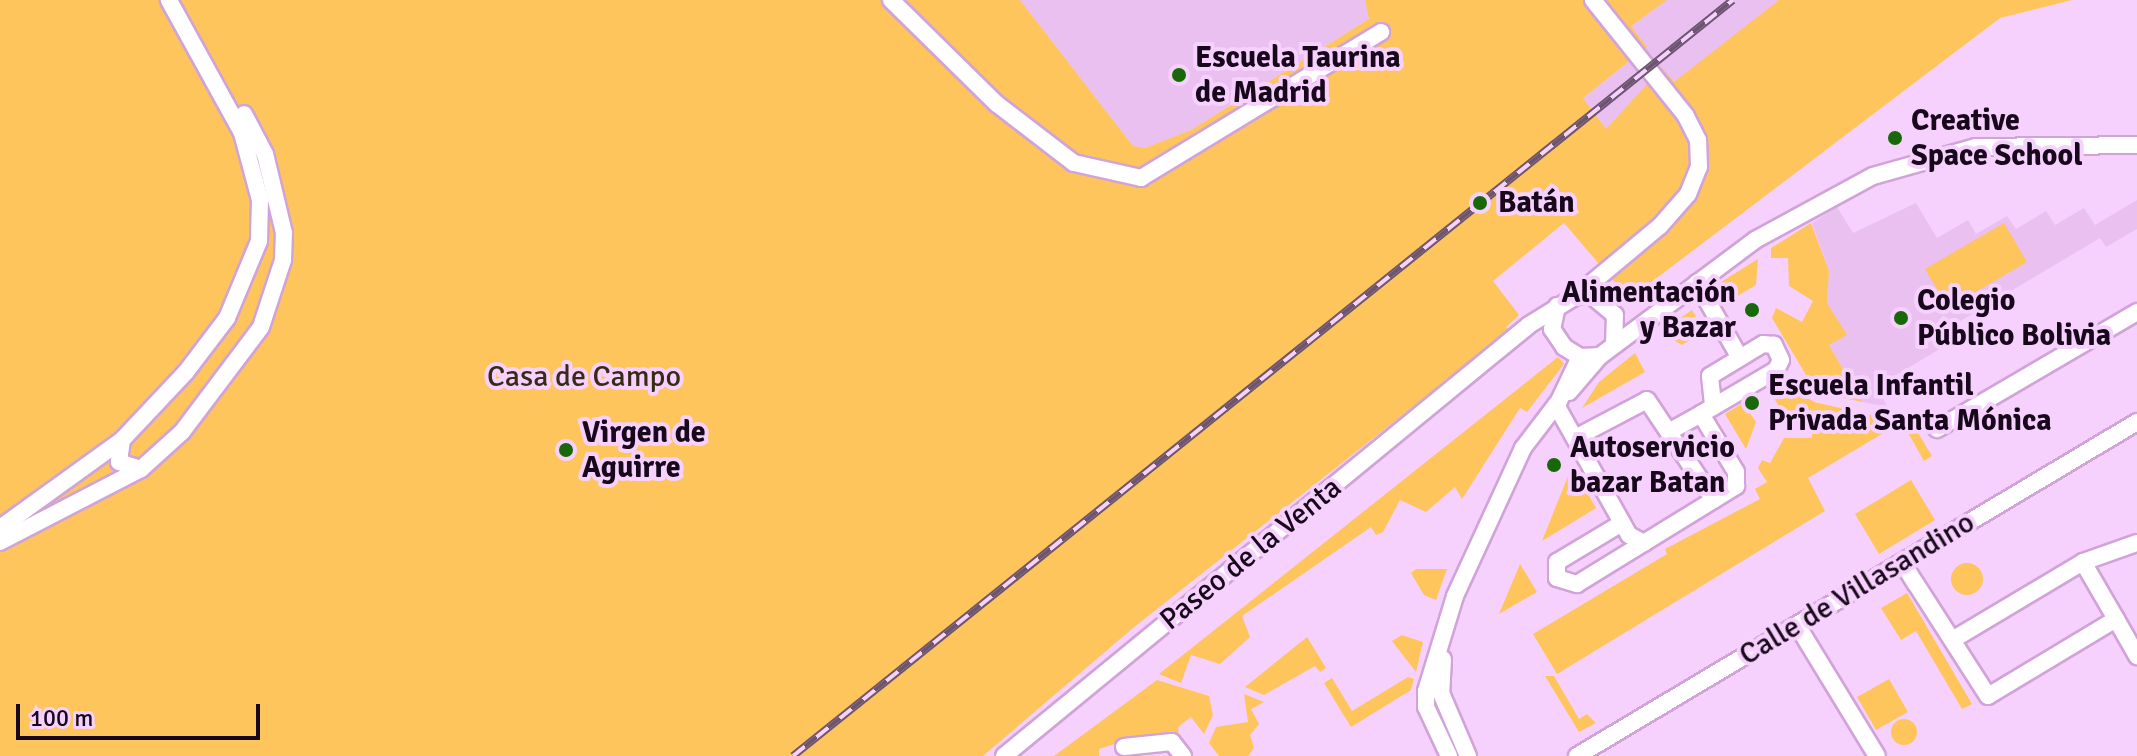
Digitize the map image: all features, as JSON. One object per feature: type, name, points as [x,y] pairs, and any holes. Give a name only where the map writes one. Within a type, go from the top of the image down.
[{"type":"street","points":[[0,542],[141,469],[221,386],[271,308],[284,233],[265,154],[169,0]]},
{"type":"street","points":[[891,0],[997,104],[1074,163],[1141,178],[1381,32]]},
{"type":"street","points":[[1593,0],[1686,116],[1698,140],[1699,167],[1688,194],[1660,226],[1576,296],[1557,306],[1552,329],[1580,357],[1600,356]]},
{"type":"street","points":[[0,528],[122,440],[211,342],[240,293],[259,241],[260,200],[242,133],[197,47]]},
{"type":"street","points":[[1460,754],[1426,707],[1443,634],[1474,546],[1523,448],[1557,403],[1600,356],[1697,283],[1814,204],[1896,168],[2017,143],[2137,145]]},
{"type":"street","points":[[1697,283],[1740,358]]},
{"type":"street","points":[[240,293],[259,284],[271,308]]},
{"type":"street","points":[[1576,296],[1591,295],[1611,307],[1614,345]]},
{"type":"street","name":"Paseo de la Venta","points":[[1004,756],[1557,306]]},
{"type":"street","points":[[1937,429],[2137,312]]},
{"type":"street","name":"Paseo de la Venta","points":[[1499,352],[1533,331],[1552,329]]},
{"type":"street","points":[[1622,523],[1557,562],[1557,578],[1577,584],[1736,486],[1737,476],[1707,410],[1710,376],[1769,343],[1781,360],[1776,370],[1707,410],[1672,430]]},
{"type":"street","points":[[1557,403],[1580,357]]},
{"type":"street","points":[[1575,438],[1647,400],[1672,430],[1714,500]]},
{"type":"street","points":[[1557,403],[1633,541],[1644,543]]},
{"type":"street","name":"Calle de Villasandino","points":[[1577,756],[2137,422]]},
{"type":"street","points":[[122,440],[119,462],[129,470],[141,469]]},
{"type":"street","points":[[1952,640],[2083,562],[2137,543]]},
{"type":"street","points":[[1902,562],[1988,696],[2116,619]]},
{"type":"street","points":[[2083,562],[2137,656]]},
{"type":"street","points":[[1797,625],[1877,756]]},
{"type":"street","points":[[1443,634],[1441,693],[1460,754]]},
{"type":"street","points":[[1124,747],[1172,742],[1183,756]]},
{"type":"shaded area","name":"Escuela Taurina de Madrid","points":[[1020,0],[1365,0],[1369,19],[1191,130],[1145,148],[1133,146]]},
{"type":"shaded area","points":[[1667,0],[1779,0],[1674,83],[1662,69],[1606,129],[1583,98],[1647,47],[1630,26]]},
{"type":"shaded area","name":"Colegio Público Bolivia","points":[[2137,200],[2137,229],[2106,247],[2100,238],[1942,332],[1948,344],[1878,386],[1887,407],[1862,402],[1829,345],[1846,335],[1827,303],[1829,271],[1812,223],[1837,207],[1853,233],[1916,203],[1937,238],[1968,220],[1976,234],[2007,216],[2016,229],[2046,211],[2055,225],[2084,208],[2095,225]]},
{"type":"green space","name":"Casa de Campo","points":[[0,0],[1020,0],[1133,146],[1145,148],[1191,130],[1369,19],[1365,0],[1667,0],[1631,26],[1647,47],[1583,98],[1606,129],[1662,68],[1674,82],[1779,0],[2072,0],[2000,18],[1629,299],[1564,223],[1493,281],[1519,315],[1506,327],[1509,331],[1133,628],[983,756],[0,756]]},
{"type":"green space","points":[[1811,223],[1829,271],[1827,303],[1847,335],[1829,345],[1862,402],[1817,392],[1798,380],[1806,375],[1772,318],[1776,308],[1802,322],[1813,301],[1789,286],[1788,258],[1771,258],[1771,248]]},
{"type":"green space","points":[[2004,223],[2027,262],[1948,308],[1925,269]]},
{"type":"green space","points":[[1758,259],[1756,285],[1729,301],[1718,284]]},
{"type":"green space","points":[[1692,310],[1704,331],[1682,345],[1660,332]]},
{"type":"green space","points":[[1635,353],[1645,372],[1582,408],[1599,382]]},
{"type":"green space","points":[[1558,357],[1564,364],[1527,412],[1520,408],[1462,499],[1455,487],[1426,512],[1400,500],[1383,532],[1376,535],[1371,527],[1242,616],[1250,637],[1220,664],[1191,655],[1181,683],[1159,674]]},
{"type":"green space","points":[[1789,385],[1814,402],[1902,422],[1808,478],[1825,511],[1557,674],[1533,634],[1667,554],[1665,549],[1760,499],[1755,489],[1767,482],[1758,468],[1762,460],[1770,463],[1784,438],[1812,438],[1812,413],[1783,413],[1772,395]]},
{"type":"green space","points":[[1743,403],[1756,422],[1746,449],[1725,414]]},
{"type":"green space","points":[[1909,418],[1932,456],[1924,461],[1902,422]]},
{"type":"green space","points":[[1572,466],[1596,508],[1542,541]]},
{"type":"green space","points":[[1911,480],[1935,520],[1879,554],[1855,514]]},
{"type":"green space","points":[[1967,563],[1978,568],[1983,579],[1978,590],[1967,595],[1956,590],[1951,579],[1956,568]]},
{"type":"green space","points":[[1520,564],[1537,592],[1499,614]]},
{"type":"green space","points":[[1416,569],[1447,569],[1436,600],[1424,595],[1411,573]]},
{"type":"green space","points":[[1907,593],[1972,704],[1962,709],[1916,631],[1901,640],[1881,608]]},
{"type":"green space","points":[[1402,635],[1423,642],[1416,672],[1392,641]]},
{"type":"green space","points":[[1307,637],[1326,668],[1320,672],[1315,666],[1264,695],[1245,687]]},
{"type":"green space","points":[[1545,676],[1554,676],[1579,719],[1587,714],[1596,723],[1579,732]]},
{"type":"green space","points":[[1408,677],[1414,679],[1411,690],[1351,727],[1324,683],[1332,678],[1352,711]]},
{"type":"green space","points":[[1889,679],[1908,712],[1876,730],[1857,697]]},
{"type":"green space","points":[[1157,680],[1209,696],[1213,715],[1204,734],[1191,717],[1178,727],[1179,735],[1127,740],[1099,749],[1099,756],[1054,756]]},
{"type":"green space","points":[[1244,694],[1264,702],[1251,709],[1259,724],[1250,735],[1254,748],[1248,756],[1219,756],[1209,743],[1216,727],[1248,722]]},
{"type":"green space","points":[[1904,719],[1913,723],[1917,732],[1913,741],[1904,745],[1895,741],[1891,732],[1895,723]]},
{"type":"railway","points":[[793,756],[1733,0]]},
{"type":"place","name":"Escuela Taurina de Madrid","points":[[1179,75]]},
{"type":"place","name":"Creative Space School","points":[[1895,138]]},
{"type":"place","name":"Batán","points":[[1480,203]]},
{"type":"place","name":"Alimentación y Bazar","points":[[1752,310]]},
{"type":"place","name":"Colegio Público Bolivia","points":[[1901,318]]},
{"type":"place","name":"Escuela Infantil Privada Santa Mónica","points":[[1752,403]]},
{"type":"place","name":"Virgen de Aguirre","points":[[566,450]]},
{"type":"place","name":"Autoservicio bazar Batan","points":[[1554,465]]}]
